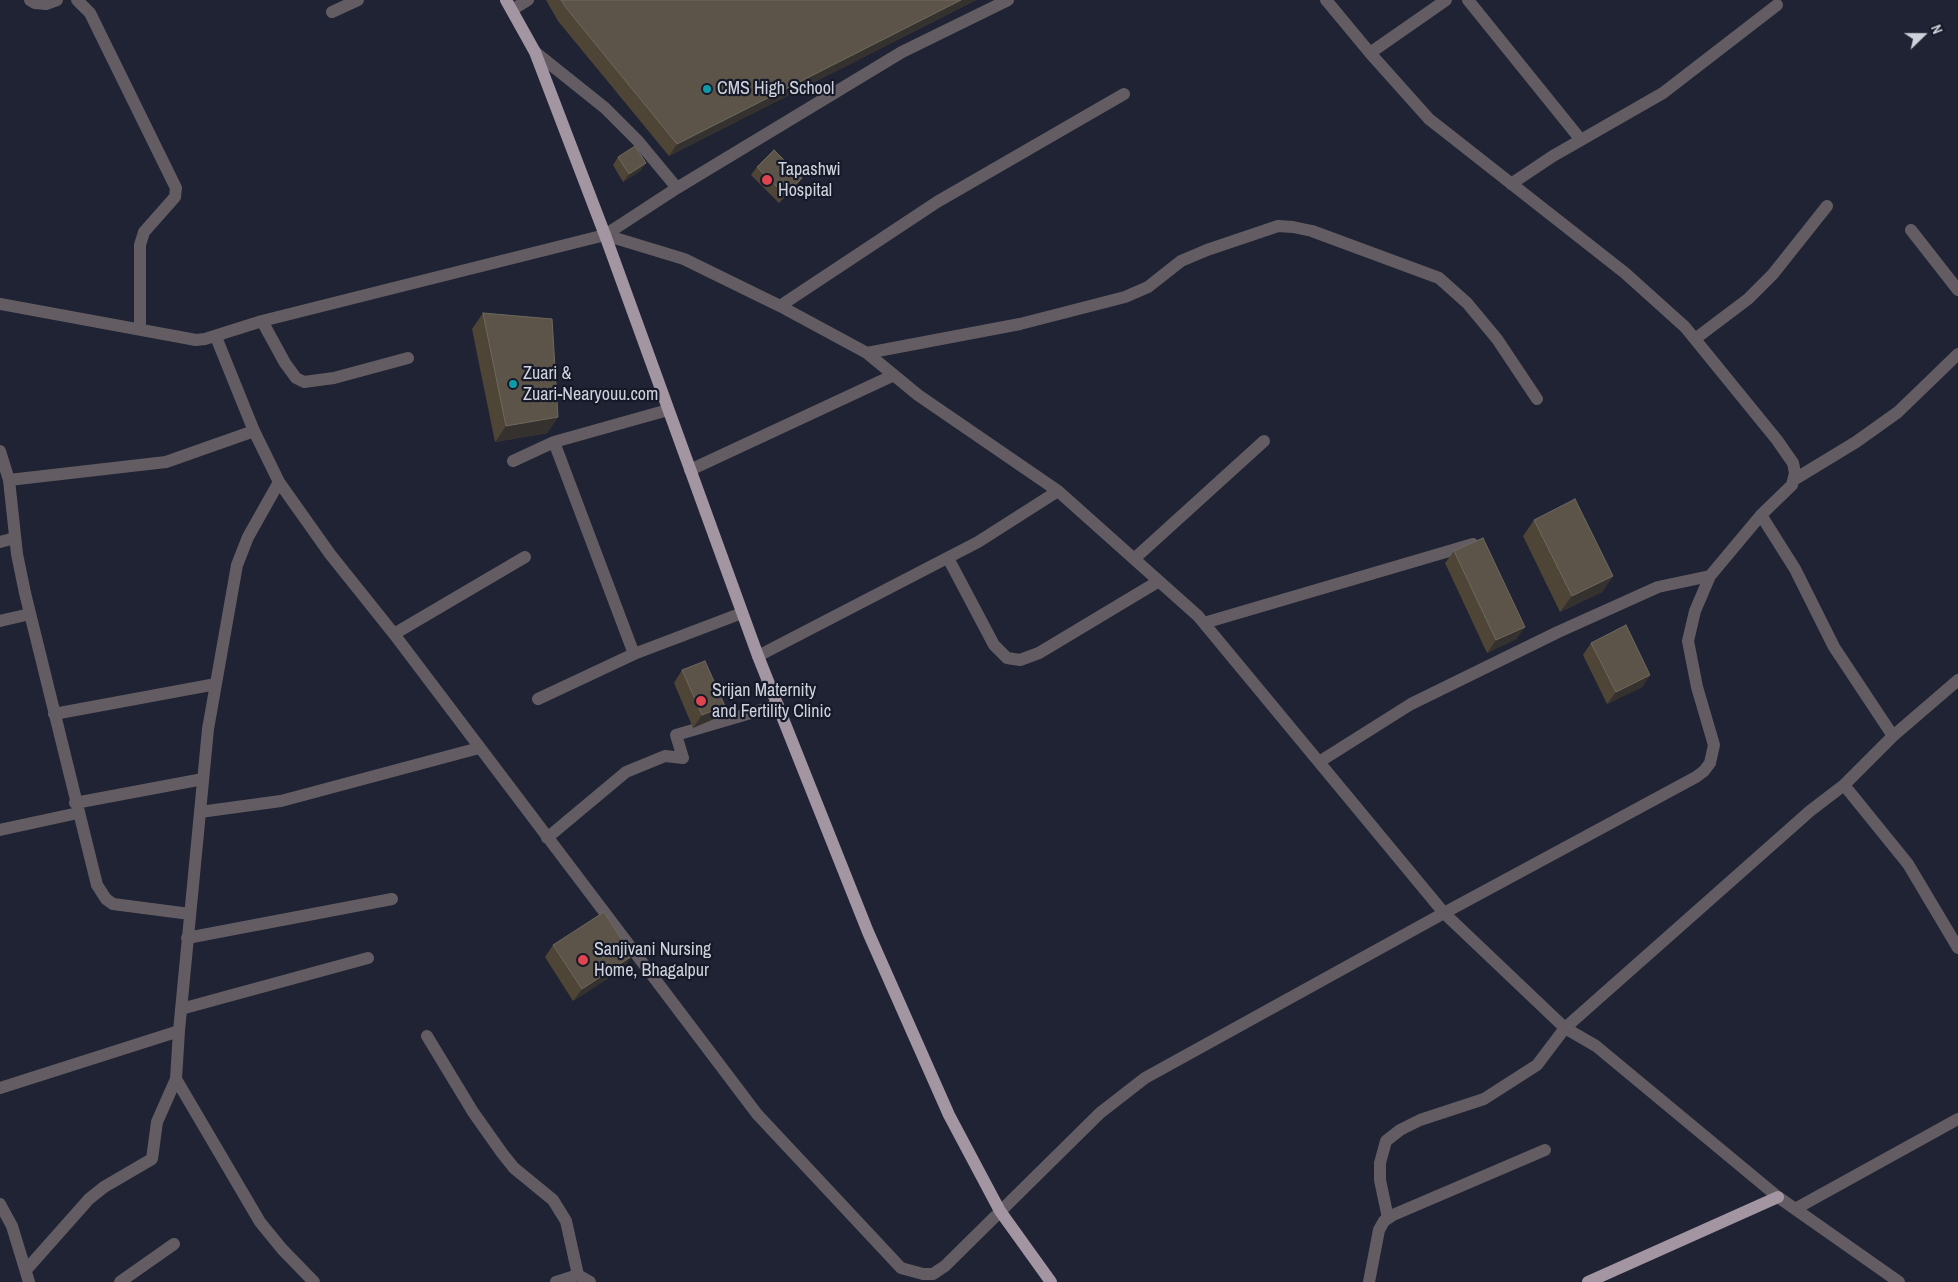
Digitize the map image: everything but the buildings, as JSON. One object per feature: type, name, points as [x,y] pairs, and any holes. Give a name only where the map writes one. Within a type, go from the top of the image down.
[{"type":"main road","points":[[509,5],[535,52],[605,236],[758,656],[868,932],[949,1115],[1000,1211],[1051,1282]]},
{"type":"main road","points":[[1588,1282],[1778,1197]]},
{"type":"street","points":[[30,0],[35,3],[46,4],[57,0]]},
{"type":"street","points":[[76,0],[90,13],[176,188],[175,197],[144,232],[140,245],[140,329]]},
{"type":"street","points":[[332,12],[358,0]]},
{"type":"street","points":[[509,5],[528,0]]},
{"type":"street","points":[[0,304],[196,340],[216,337],[262,321],[605,236],[677,188],[902,52],[1008,0]]},
{"type":"street","points":[[1326,0],[1370,53],[1430,119],[1625,272],[1658,301],[1695,339],[1777,440],[1793,463],[1795,479]]},
{"type":"street","points":[[1370,53],[1446,0]]},
{"type":"street","points":[[1468,0],[1581,140]]},
{"type":"street","points":[[1511,184],[1552,156],[1681,81],[1777,5]]},
{"type":"street","points":[[535,52],[605,108],[638,141],[677,188]]},
{"type":"street","points":[[780,306],[937,202],[1124,94]]},
{"type":"street","points":[[1695,339],[1748,299],[1772,274],[1827,206]]},
{"type":"street","points":[[867,353],[1020,324],[1125,297],[1148,287],[1181,262],[1199,254],[1278,226],[1293,227],[1312,231],[1439,278],[1467,303],[1498,339],[1537,399]]},
{"type":"street","points":[[1911,230],[1958,290]]},
{"type":"street","points":[[605,236],[684,259],[780,306],[867,353],[918,395],[1058,491],[1204,623],[1444,913],[1564,1028],[1596,1046],[1778,1197],[1899,1282]]},
{"type":"street","points":[[262,321],[285,363],[296,378],[304,382],[334,378],[408,358]]},
{"type":"street","points":[[216,337],[254,431],[279,482],[330,554],[394,634],[757,1114],[900,1268],[912,1277],[933,1274],[945,1266],[1100,1113],[1146,1078],[1704,771],[1710,763],[1714,744],[1697,687],[1688,641],[1695,611],[1710,576],[1761,515],[1792,485],[1795,479],[1856,442],[1898,412],[1956,362]]},
{"type":"street","points":[[690,470],[894,375]]},
{"type":"street","points":[[514,461],[554,442],[668,410]]},
{"type":"street","points":[[9,480],[166,462],[254,431]]},
{"type":"street","points":[[1134,559],[1264,441]]},
{"type":"street","points":[[554,442],[634,654]]},
{"type":"street","points":[[0,451],[9,480],[15,538],[30,614],[96,885],[106,899],[113,904],[190,914]]},
{"type":"street","points":[[27,1276],[89,1199],[104,1187],[152,1158],[156,1122],[176,1079],[203,779],[216,684],[237,565],[248,537],[279,482]]},
{"type":"street","points":[[758,656],[978,542],[1058,491]]},
{"type":"street","points":[[1761,515],[1795,569],[1820,620],[1849,672],[1893,736]]},
{"type":"street","points":[[0,542],[15,538]]},
{"type":"street","points":[[1204,623],[1472,544]]},
{"type":"street","points":[[394,634],[525,557]]},
{"type":"street","points":[[948,558],[994,645],[1006,658],[1020,660],[1038,653],[1159,582]]},
{"type":"street","points":[[1319,762],[1411,704],[1558,632],[1658,588],[1710,576]]},
{"type":"street","points":[[538,700],[634,654],[742,613]]},
{"type":"street","points":[[0,621],[30,614]]},
{"type":"street","points":[[1388,1218],[1380,1180],[1380,1163],[1386,1141],[1400,1130],[1420,1120],[1484,1099],[1542,1060],[1564,1028],[1810,811],[1844,785],[1893,736],[1958,680]]},
{"type":"street","points":[[54,714],[216,684]]},
{"type":"street","points":[[547,838],[626,772],[665,756],[683,758],[676,735],[778,705]]},
{"type":"street","points":[[200,812],[281,801],[479,748]]},
{"type":"street","points":[[0,830],[76,808],[203,779]]},
{"type":"street","points":[[1844,785],[1908,864],[1958,948]]},
{"type":"street","points":[[188,938],[392,899]]},
{"type":"street","points":[[181,1009],[368,958]]},
{"type":"street","points":[[0,1088],[179,1031]]},
{"type":"street","points":[[427,1036],[473,1112],[514,1168],[553,1200],[566,1221],[578,1275],[590,1282]]},
{"type":"street","points":[[176,1079],[260,1222],[282,1249],[314,1282]]},
{"type":"street","points":[[1795,1208],[1958,1119]]},
{"type":"street","points":[[1369,1282],[1379,1230],[1388,1218],[1545,1150]]},
{"type":"street","points":[[0,1204],[12,1226],[27,1276]]},
{"type":"street","points":[[120,1282],[174,1244]]},
{"type":"street","points":[[556,1282],[578,1275]]},
{"type":"place","name":"CMS High School","points":[[707,89]]},
{"type":"place","name":"Tapashwi Hospital","points":[[767,180]]},
{"type":"place","name":"Zuari & Zuari-Nearyouu.com","points":[[513,384]]},
{"type":"place","name":"Srijan Maternity and Fertility Clinic","points":[[701,701]]},
{"type":"place","name":"Sanjivani Nursing Home, Bhagalpur","points":[[583,960]]}]
